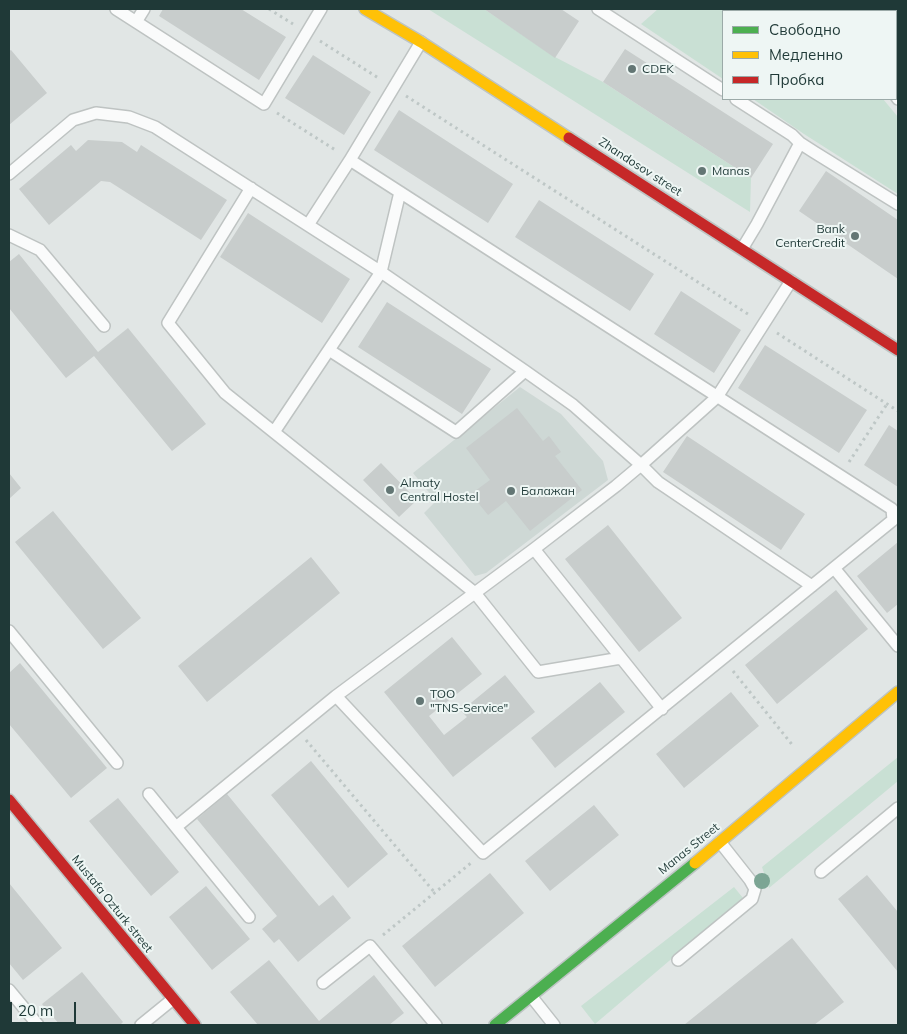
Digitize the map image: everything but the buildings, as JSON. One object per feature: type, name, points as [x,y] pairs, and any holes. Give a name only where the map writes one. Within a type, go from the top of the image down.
[{"type":"street","name":"Zhandosov street","points":[[365,9],[421,42],[898,350]]},
{"type":"street","name":"Manas Street","points":[[495,1025],[896,699]]},
{"type":"street","name":"Mustafa Ozturk street","points":[[9,800],[195,1025]]},
{"type":"lane","points":[[116,9],[264,104],[321,9]]},
{"type":"lane","points":[[136,22],[144,9]]},
{"type":"lane","points":[[598,9],[722,89]]},
{"type":"lane","points":[[308,225],[350,160],[421,42]]},
{"type":"lane","points":[[738,100],[792,135],[814,152],[898,204]]},
{"type":"lane","points":[[9,174],[73,120],[96,113],[129,117],[155,127],[381,272],[574,405],[658,482],[812,586]]},
{"type":"lane","points":[[742,249],[800,142]]},
{"type":"lane","points":[[336,696],[483,853],[893,520],[892,509],[350,160]]},
{"type":"lane","points":[[251,188],[168,323],[225,393],[475,593],[538,672],[621,658]]},
{"type":"lane","points":[[274,432],[381,272],[400,192]]},
{"type":"lane","points":[[9,235],[40,250],[104,326]]},
{"type":"lane","points":[[176,827],[336,696],[534,549],[641,465],[717,397],[791,281]]},
{"type":"lane","points":[[328,350],[456,432],[525,371]]},
{"type":"lane","points":[[534,549],[662,708]]},
{"type":"lane","points":[[834,568],[898,646]]},
{"type":"lane","points":[[11,639],[117,762]]},
{"type":"lane","points":[[149,794],[249,917]]},
{"type":"lane","points":[[821,872],[898,808]]},
{"type":"lane","points":[[678,960],[752,899],[754,889],[750,880],[720,842]]},
{"type":"lane","points":[[322,983],[370,946],[436,1025]]},
{"type":"lane","points":[[9,990],[38,1025]]},
{"type":"lane","points":[[531,996],[554,1025]]},
{"type":"lane","points":[[141,1025],[173,1000]]},
{"type":"path","points":[[269,9],[898,411]]},
{"type":"path","points":[[264,104],[350,160]]},
{"type":"path","points":[[841,476],[887,404]]},
{"type":"path","points":[[723,658],[794,747]]},
{"type":"path","points":[[296,728],[435,892]]},
{"type":"path","points":[[370,946],[483,853]]},
{"type":"shaded area","name":"Балажан","points":[[520,387],[561,414],[603,461],[608,480],[486,573],[475,576],[424,513],[436,501],[413,473]]},
{"type":"green space","points":[[428,9],[484,9],[555,57],[603,82],[751,178],[750,212]]},
{"type":"green space","points":[[658,9],[760,9],[722,10],[722,78],[641,24]]},
{"type":"green space","points":[[754,100],[884,100],[898,117],[898,194]]},
{"type":"green space","points":[[898,757],[898,781],[769,888],[762,867]]},
{"type":"green space","points":[[734,887],[743,898],[595,1024],[581,1006]]},
{"type":"traffic: fast","points":[[495,1025],[695,863]]},
{"type":"traffic: slow","points":[[365,9],[421,42],[569,138]]},
{"type":"traffic: slow","points":[[695,863],[898,692]]},
{"type":"traffic: jam","points":[[569,138],[898,350]]},
{"type":"traffic: jam","points":[[9,800],[195,1025]]},
{"type":"place","name":"CDEK","points":[[632,69]]},
{"type":"place","name":"Manas","points":[[702,171]]},
{"type":"place","name":"Bank CenterCredit","points":[[855,236]]},
{"type":"place","name":"Almaty Central Hostel","points":[[390,490]]},
{"type":"place","name":"Балажан","points":[[511,491]]},
{"type":"place","name":"ТОО \"TNS-Service\"","points":[[420,701]]}]
